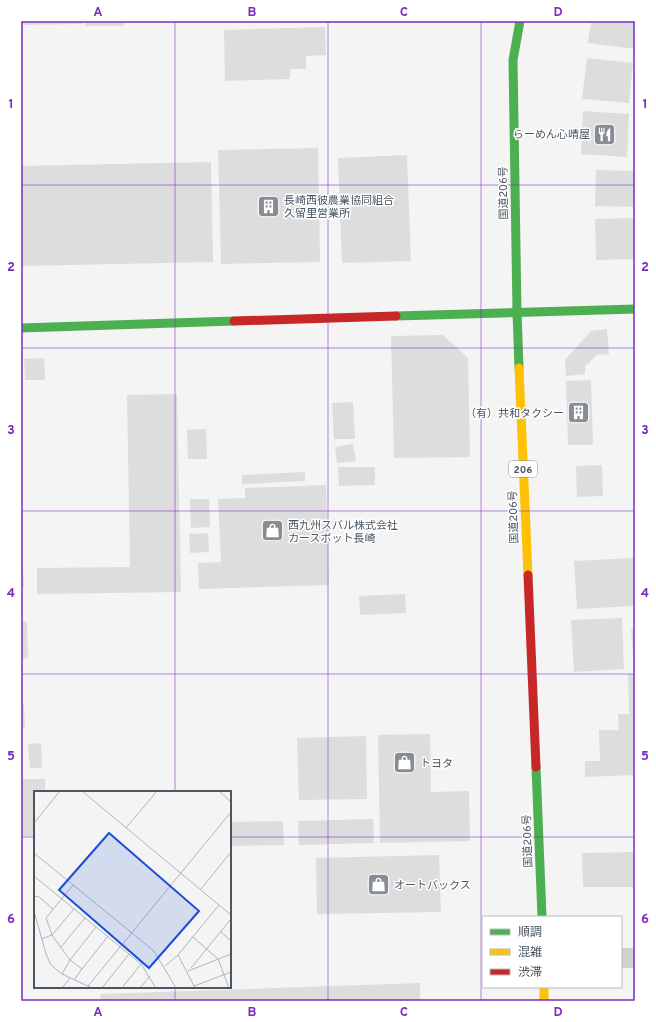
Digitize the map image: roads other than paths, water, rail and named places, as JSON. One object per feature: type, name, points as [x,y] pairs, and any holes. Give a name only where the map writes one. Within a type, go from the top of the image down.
[{"type":"main road","name":"国道206号","points":[[520,21],[512,60],[517,312],[542,916]]},
{"type":"main road","points":[[21,328],[635,309]]},
{"type":"main road","points":[[544,988],[544,1001]]},
{"type":"street","points":[[622,958],[635,958]]},
{"type":"place","name":"らーめん心晴屋","points":[[605,134]]},
{"type":"place","name":"長崎西彼農業協同組合 久留里営業所","points":[[269,206]]},
{"type":"place","name":"（有）共和タクシー","points":[[579,413]]},
{"type":"place","name":"西九州スバル株式会社 カースポット長崎","points":[[273,531]]},
{"type":"place","name":"トヨタ","points":[[405,763]]},
{"type":"place","name":"オートバックス","points":[[378,885]]}]
